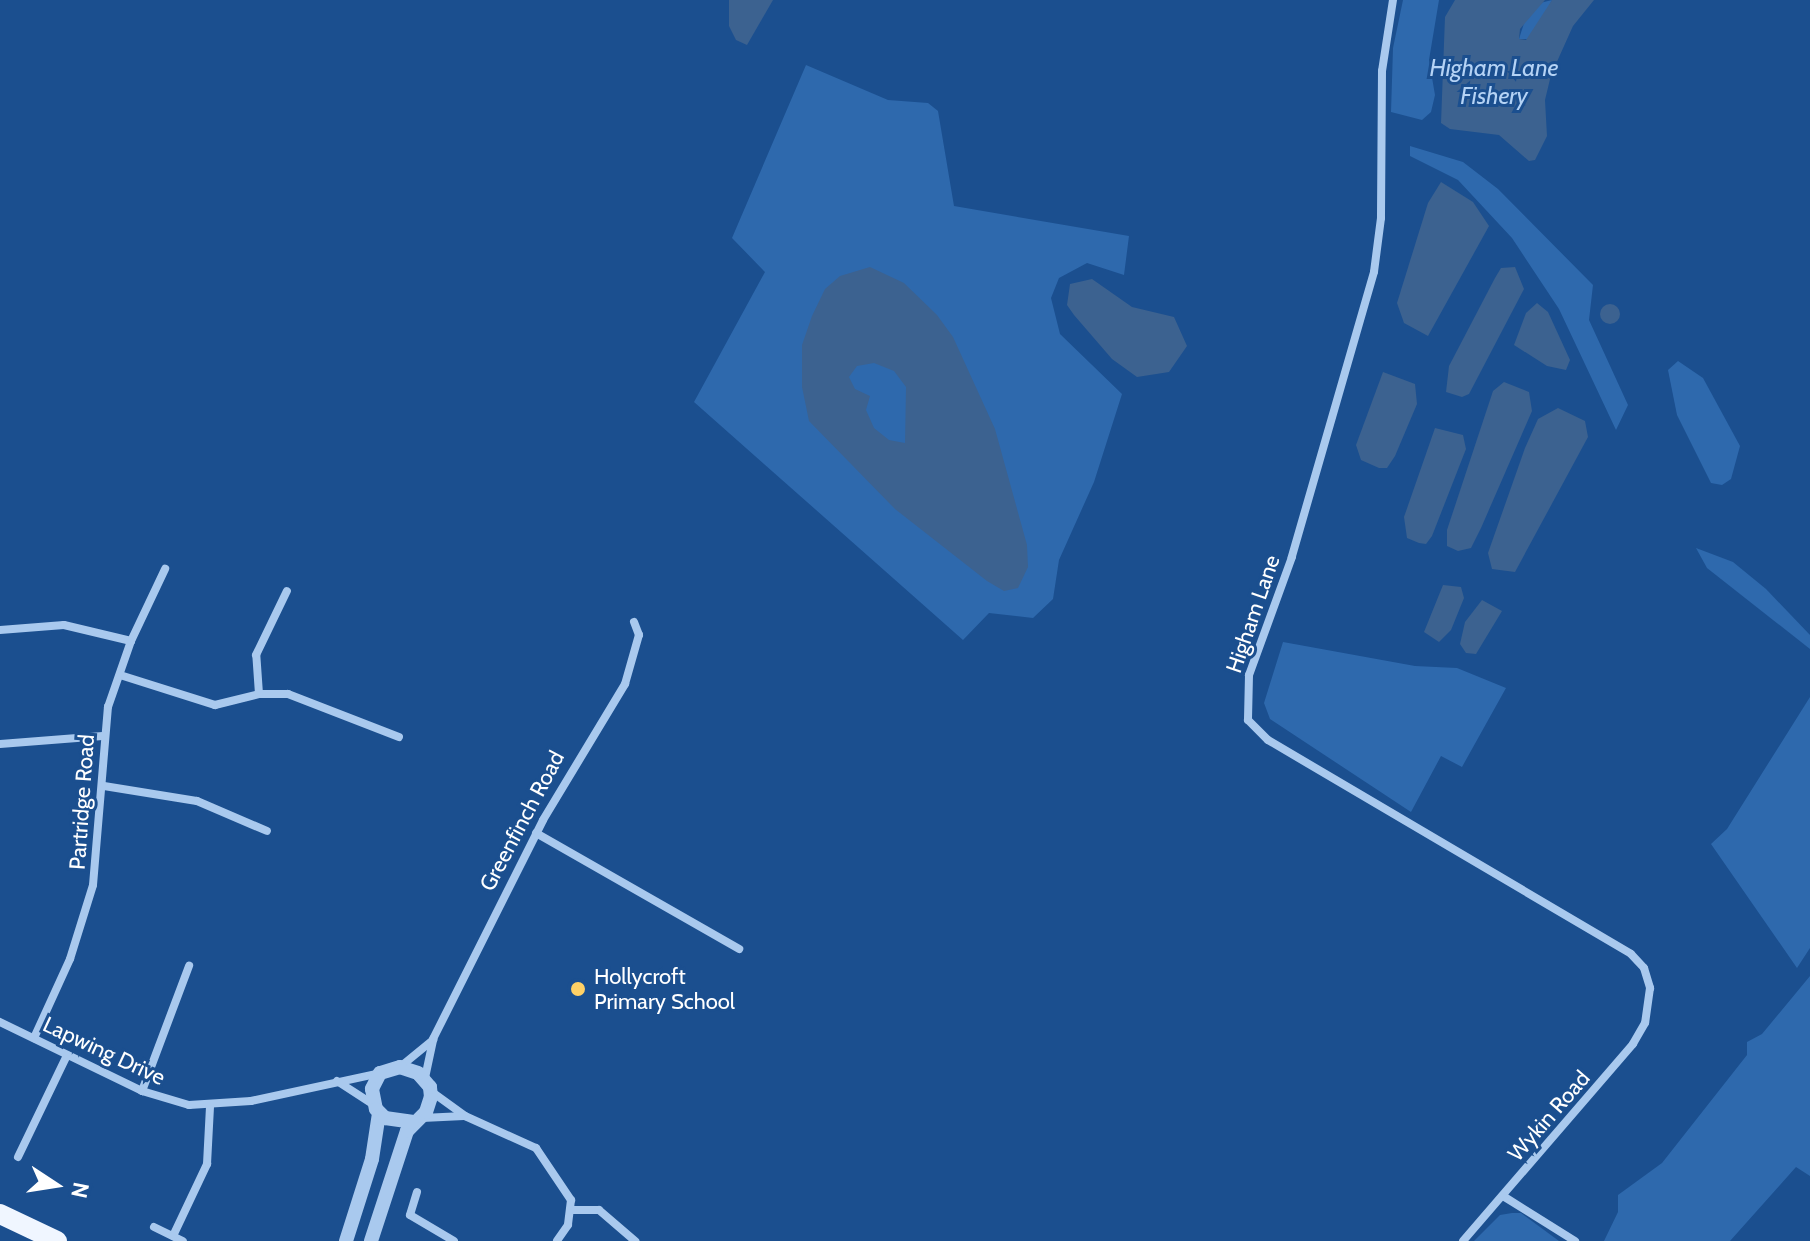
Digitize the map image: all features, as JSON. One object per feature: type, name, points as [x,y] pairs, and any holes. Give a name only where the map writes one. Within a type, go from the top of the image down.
[{"type":"main road","points":[[0,1214],[57,1241]]},
{"type":"street","name":"Higham Lane","points":[[1393,0],[1387,23],[1374,272],[1292,557],[1249,675],[1248,720],[1268,740],[1631,954],[1644,968],[1650,1006]]},
{"type":"street","name":"Partridge Road","points":[[34,1038],[70,959],[93,885],[104,786],[103,736],[131,641],[165,569]]},
{"type":"street","points":[[259,694],[256,655],[287,591]]},
{"type":"street","name":"Greenfinch Road","points":[[428,1085],[433,1039],[536,833],[625,684],[639,635],[634,622]]},
{"type":"street","points":[[0,630],[64,625],[131,641]]},
{"type":"street","points":[[120,675],[215,705],[259,694],[288,694],[399,737]]},
{"type":"street","points":[[0,744],[103,736]]},
{"type":"street","points":[[104,786],[197,801],[267,831]]},
{"type":"street","points":[[536,833],[739,949]]},
{"type":"street","points":[[142,1091],[189,966]]},
{"type":"street","name":"Wykin Road","points":[[1463,1241],[1633,1044],[1650,1006]]},
{"type":"street","name":"Lapwing Drive","points":[[0,1022],[142,1091],[210,1107],[380,1073]]},
{"type":"street","name":"Greenfinch Road","points":[[400,1067],[433,1039]]},
{"type":"street","points":[[18,1157],[67,1055]]},
{"type":"street","points":[[346,1241],[372,1159],[376,1109],[372,1089],[380,1073],[400,1067],[428,1085],[465,1116],[536,1148],[571,1200],[568,1225],[557,1241]]},
{"type":"street","points":[[336,1080],[394,1121],[465,1116]]},
{"type":"street","points":[[371,1241],[428,1085]]},
{"type":"street","points":[[173,1236],[207,1164],[210,1107]]},
{"type":"street","points":[[417,1192],[410,1215],[454,1241]]},
{"type":"street","points":[[1503,1196],[1575,1241]]},
{"type":"street","points":[[570,1210],[599,1210],[635,1241]]},
{"type":"street","points":[[154,1227],[183,1241]]},
{"type":"shaded area","points":[[1403,0],[1439,0],[1429,60],[1435,95],[1431,112],[1422,120],[1391,112],[1393,48]]},
{"type":"shaded area","points":[[1552,0],[1538,29],[1528,39],[1519,39],[1525,20],[1540,3]]},
{"type":"shaded area","points":[[806,65],[888,100],[928,103],[938,111],[954,206],[1129,236],[1124,275],[1087,263],[1059,278],[1051,298],[1060,334],[1122,394],[1094,482],[1059,560],[1053,599],[1033,618],[989,613],[963,640],[694,402],[765,272],[732,238]]},
{"type":"shaded area","points":[[1410,146],[1463,162],[1498,189],[1593,285],[1589,320],[1628,405],[1616,430],[1559,309],[1512,238],[1458,180],[1410,156]]},
{"type":"shaded area","points":[[1678,361],[1703,378],[1740,446],[1731,479],[1722,485],[1711,483],[1677,415],[1668,370]]},
{"type":"shaded area","points":[[1696,548],[1733,562],[1766,589],[1810,635],[1810,649],[1707,568]]},
{"type":"shaded area","points":[[1283,642],[1415,666],[1457,668],[1506,688],[1462,767],[1441,756],[1411,812],[1270,719],[1264,703]]},
{"type":"shaded area","points":[[1810,697],[1810,948],[1797,968],[1711,844],[1727,829]]},
{"type":"shaded area","points":[[1810,976],[1810,1176],[1796,1167],[1730,1241],[1604,1241],[1618,1212],[1618,1195],[1662,1163],[1747,1055],[1747,1042],[1762,1034]]},
{"type":"shaded area","points":[[1521,1213],[1559,1241],[1474,1241],[1500,1215]]},
{"type":"water","points":[[729,0],[773,0],[747,45],[736,40],[729,26]]},
{"type":"water","name":"Higham Lane Fishery","points":[[1455,0],[1545,0],[1520,29],[1519,39],[1526,40],[1552,0],[1594,0],[1573,26],[1551,75],[1545,100],[1547,136],[1535,160],[1529,161],[1499,135],[1450,129],[1441,123],[1445,17]]},
{"type":"water","points":[[1441,182],[1473,202],[1489,226],[1428,336],[1404,323],[1397,303],[1428,203]]},
{"type":"water","points":[[870,267],[904,283],[937,315],[953,337],[995,429],[1027,545],[1028,567],[1018,588],[1004,591],[987,581],[895,509],[809,421],[802,387],[802,345],[825,289],[840,276]],"holes":[[[874,363],[894,371],[906,387],[905,443],[889,440],[874,428],[866,410],[870,396],[855,389],[849,377],[857,366]]]},
{"type":"water","points":[[1515,267],[1524,289],[1469,394],[1462,397],[1446,392],[1449,366],[1495,278],[1501,268]]},
{"type":"water","points":[[1092,279],[1132,307],[1174,317],[1187,346],[1169,372],[1137,377],[1112,359],[1074,315],[1067,305],[1070,284]]},
{"type":"water","points":[[1537,303],[1548,312],[1570,360],[1566,370],[1547,366],[1514,345],[1526,313]]},
{"type":"water","points":[[1606,304],[1614,304],[1620,314],[1614,324],[1606,324],[1600,318],[1600,310]]},
{"type":"water","points":[[1383,372],[1415,384],[1417,404],[1395,456],[1387,468],[1379,468],[1361,460],[1356,445]]},
{"type":"water","points":[[1504,382],[1529,392],[1532,411],[1471,548],[1458,551],[1447,546],[1447,530],[1493,391]]},
{"type":"water","points":[[1558,408],[1585,421],[1588,437],[1515,572],[1492,569],[1488,553],[1525,448],[1538,419]]},
{"type":"water","points":[[1435,428],[1463,435],[1466,449],[1432,536],[1426,544],[1407,538],[1404,517]]},
{"type":"water","points":[[1443,585],[1461,587],[1464,598],[1451,630],[1439,642],[1424,632]]},
{"type":"water","points":[[1482,600],[1502,611],[1476,654],[1466,653],[1460,644],[1465,622]]},
{"type":"place","name":"Hollycroft Primary School","points":[[578,989]]}]
